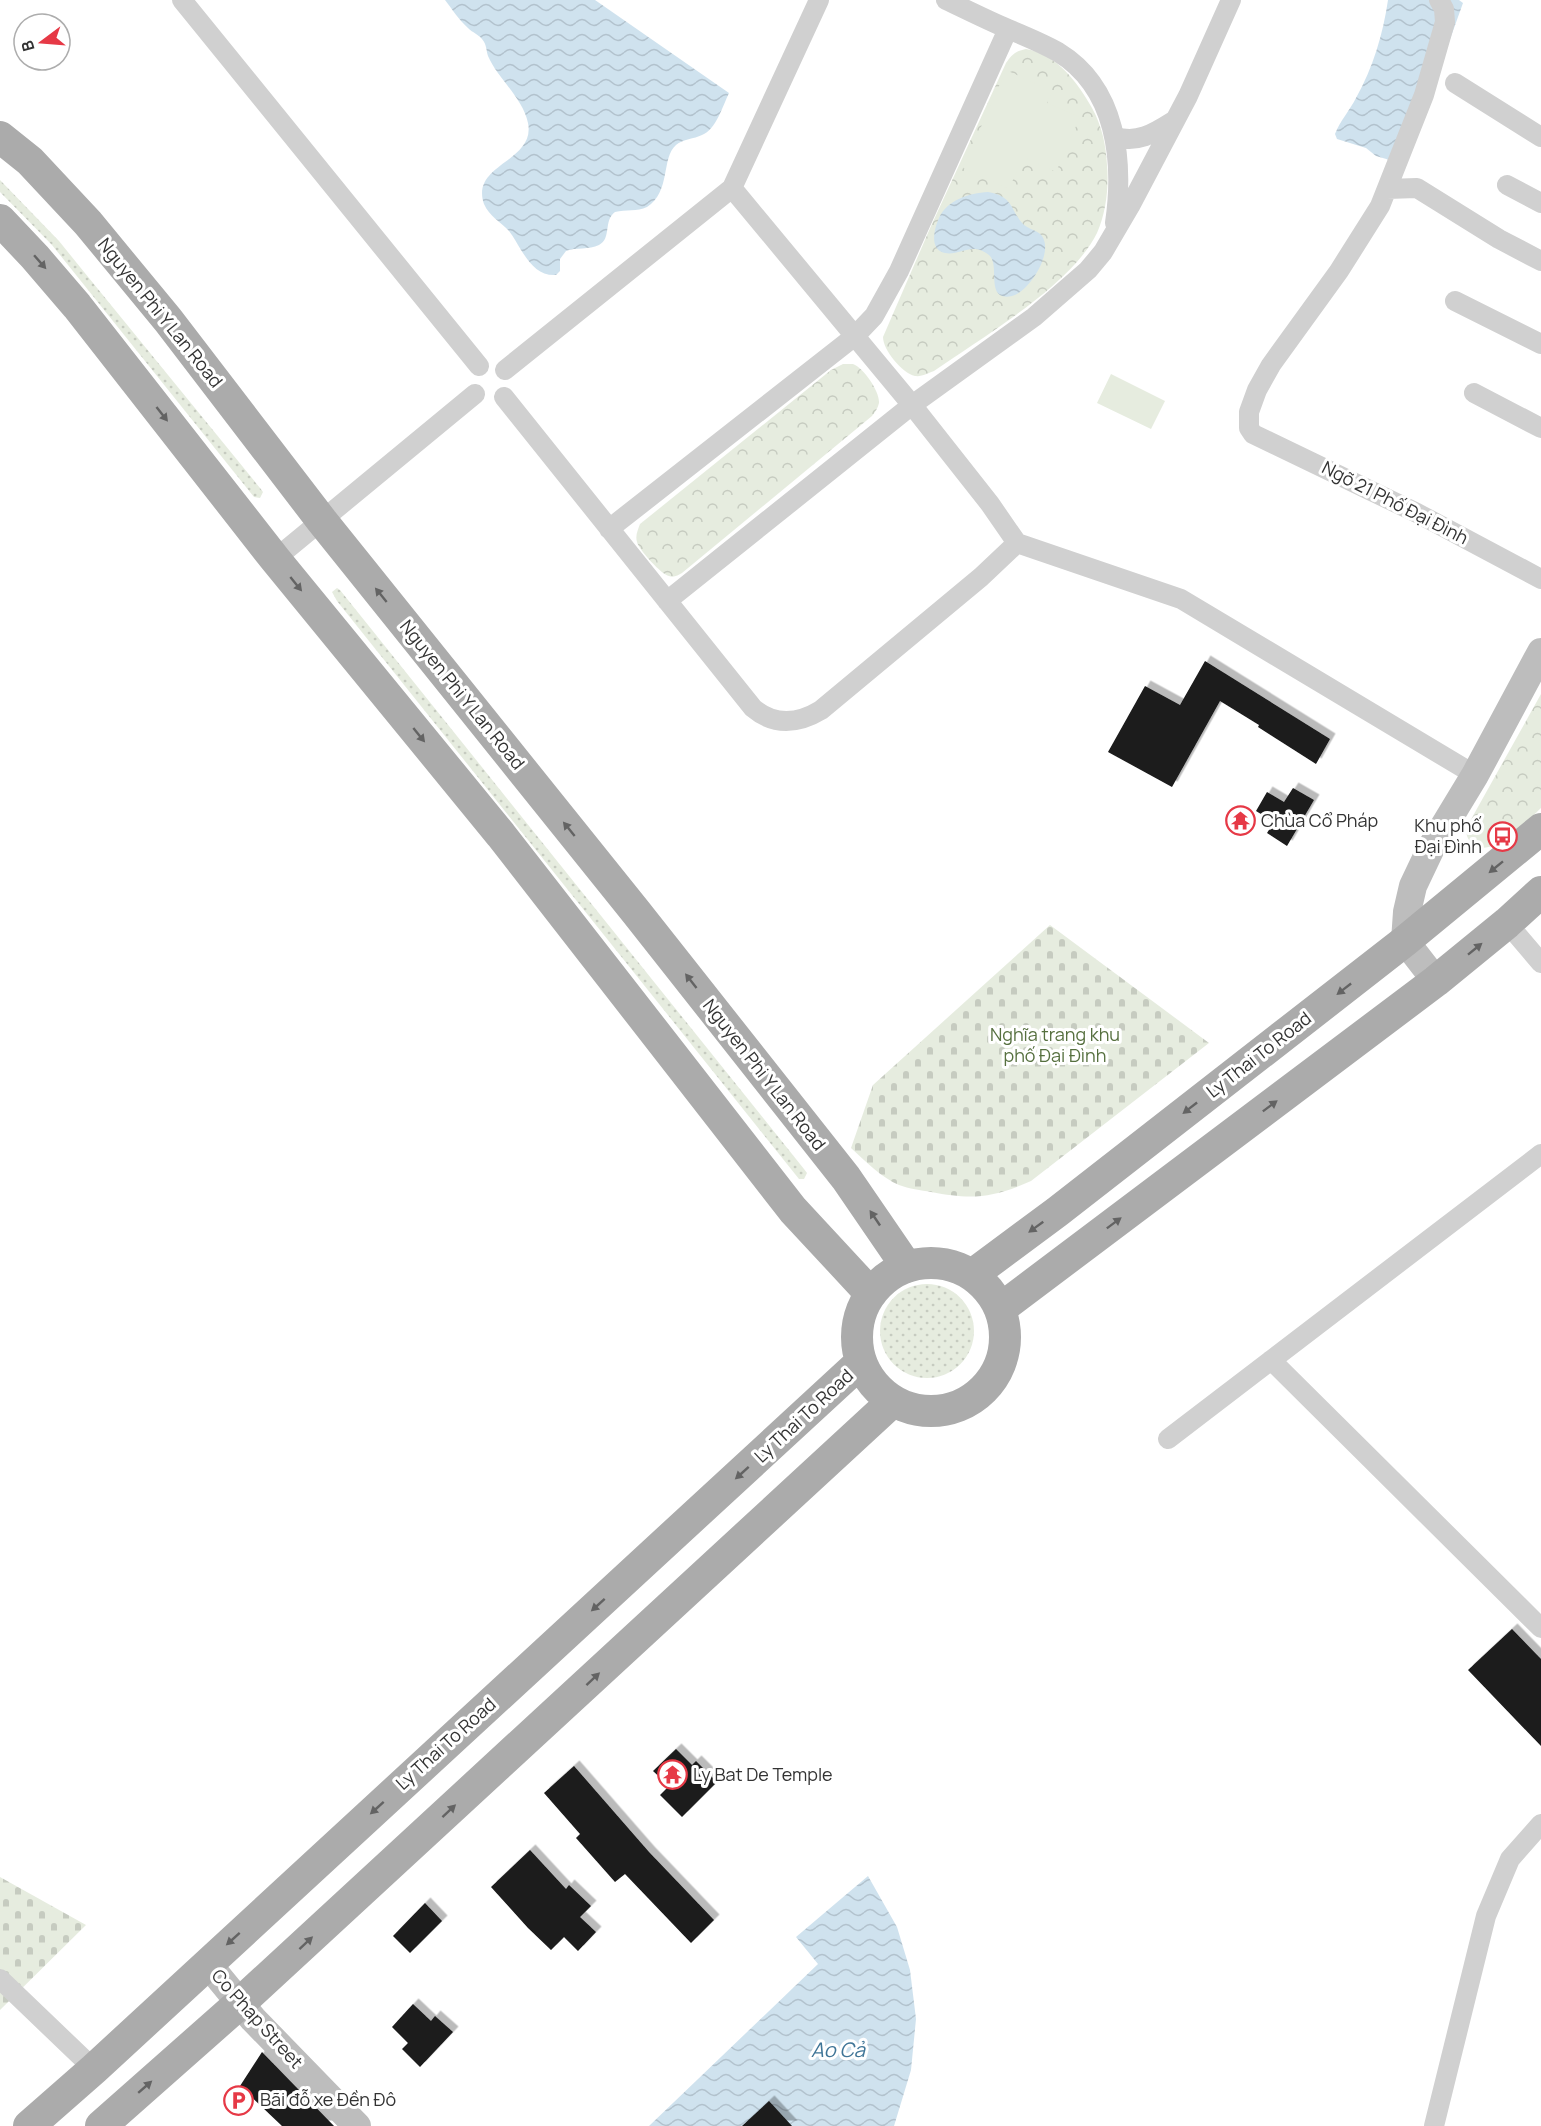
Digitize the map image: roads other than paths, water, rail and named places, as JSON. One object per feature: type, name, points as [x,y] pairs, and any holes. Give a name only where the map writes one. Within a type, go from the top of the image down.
[{"type":"main road","name":"Nguyen Phi Y Lan Road","points":[[0,137],[30,161],[87,223],[168,320],[322,521],[846,1178],[908,1267]]},
{"type":"main road","points":[[0,220],[77,306],[275,559],[501,835],[793,1210],[871,1294]]},
{"type":"main road","name":"Ly Thai To Road","points":[[972,1275],[1066,1205],[1405,941],[1541,829]]},
{"type":"main road","points":[[1000,1309],[1436,981],[1541,892]]},
{"type":"main road","points":[[925,1263],[949,1264],[972,1275],[989,1290],[1000,1309],[1005,1324],[1006,1340],[999,1370],[980,1394],[953,1408],[938,1412],[923,1411],[893,1401],[874,1384],[861,1362],[857,1332],[863,1308],[871,1294],[890,1275],[925,1263]]},
{"type":"main road","name":"Ly Thai To Road","points":[[29,2126],[94,2069],[861,1362]]},
{"type":"main road","points":[[101,2126],[239,2004],[893,1401]]},
{"type":"street","points":[[182,0],[479,366]]},
{"type":"street","points":[[506,370],[732,188],[819,0]]},
{"type":"street","points":[[946,0],[1060,53],[1091,81],[1102,100],[1114,136],[1119,169],[1118,202],[1113,236]]},
{"type":"street","points":[[667,601],[912,405],[1034,317],[1088,270],[1113,236],[1188,96],[1231,0]]},
{"type":"street","points":[[1439,0],[1444,9],[1444,22],[1433,64],[1424,95],[1387,189],[1417,188],[1499,239],[1541,261]]},
{"type":"street","points":[[609,529],[855,336],[874,316],[899,271],[1008,29]]},
{"type":"street","points":[[1455,83],[1541,137]]},
{"type":"street","points":[[1114,136],[1132,140],[1155,133],[1175,120]]},
{"type":"street","points":[[1507,185],[1541,203]]},
{"type":"street","points":[[732,188],[912,405],[990,504],[1017,543],[1181,600],[1475,775]]},
{"type":"street","name":"Ngõ 21 Phố Đại Đình","points":[[1387,189],[1380,206],[1339,272],[1271,365],[1257,390],[1249,412],[1249,428],[1253,434],[1417,513],[1541,579]]},
{"type":"street","points":[[1455,301],[1541,344]]},
{"type":"street","points":[[491,363],[506,370],[510,378],[510,385],[504,397],[486,402],[475,394],[472,389],[472,376],[479,366],[491,363]]},
{"type":"street","points":[[1474,393],[1541,428]]},
{"type":"street","points":[[275,559],[475,394]]},
{"type":"street","points":[[504,397],[753,708],[772,720],[799,721],[821,710],[981,577],[1017,543]]},
{"type":"street","points":[[1436,981],[1405,941],[1407,912],[1413,886],[1432,846],[1475,775],[1541,652]]},
{"type":"street","points":[[1507,923],[1541,963]]},
{"type":"street","points":[[1168,1439],[1541,1154]]},
{"type":"street","points":[[1271,1360],[1541,1628]]},
{"type":"street","points":[[1434,2126],[1486,1917],[1510,1859],[1541,1824]]},
{"type":"street","name":"Co Phap Street","points":[[207,1963],[239,2004],[357,2126]]},
{"type":"street","points":[[0,1979],[94,2069]]},
{"type":"water","points":[[445,0],[595,0],[729,93],[718,117],[707,132],[679,143],[671,151],[663,184],[655,201],[643,209],[615,212],[609,220],[603,242],[595,247],[566,251],[560,259],[560,271],[556,275],[550,275],[540,271],[532,264],[509,231],[484,204],[482,191],[486,180],[523,146],[528,136],[528,123],[521,105],[492,64],[484,41],[465,25]]},
{"type":"water","points":[[1388,0],[1459,0],[1463,3],[1420,123],[1400,163],[1376,156],[1366,148],[1337,139],[1335,134],[1362,87],[1372,63]]},
{"type":"water","points":[[988,192],[1007,200],[1023,224],[1041,234],[1045,243],[1045,252],[1038,271],[1026,287],[1012,296],[998,294],[994,282],[994,266],[989,255],[977,249],[945,253],[940,251],[935,244],[934,233],[937,223],[947,206],[966,196]]},
{"type":"water","name":"Ao Cả","points":[[868,1876],[897,1927],[910,1970],[916,2019],[911,2070],[894,2126],[649,2126],[818,1964],[796,1937]]},
{"type":"place","name":"Chùa Cổ Pháp","points":[[1240,821]]},
{"type":"place","name":"Khu phố Đại Đình","points":[[1503,836]]},
{"type":"place","name":"Ly Bat De Temple","points":[[672,1775]]},
{"type":"place","name":"Bãi đỗ xe Đền Đô","points":[[239,2100]]},
{"type":"park label","name":"Nghĩa trang khu phố Đại Đình","points":[[1055,1045]]}]
